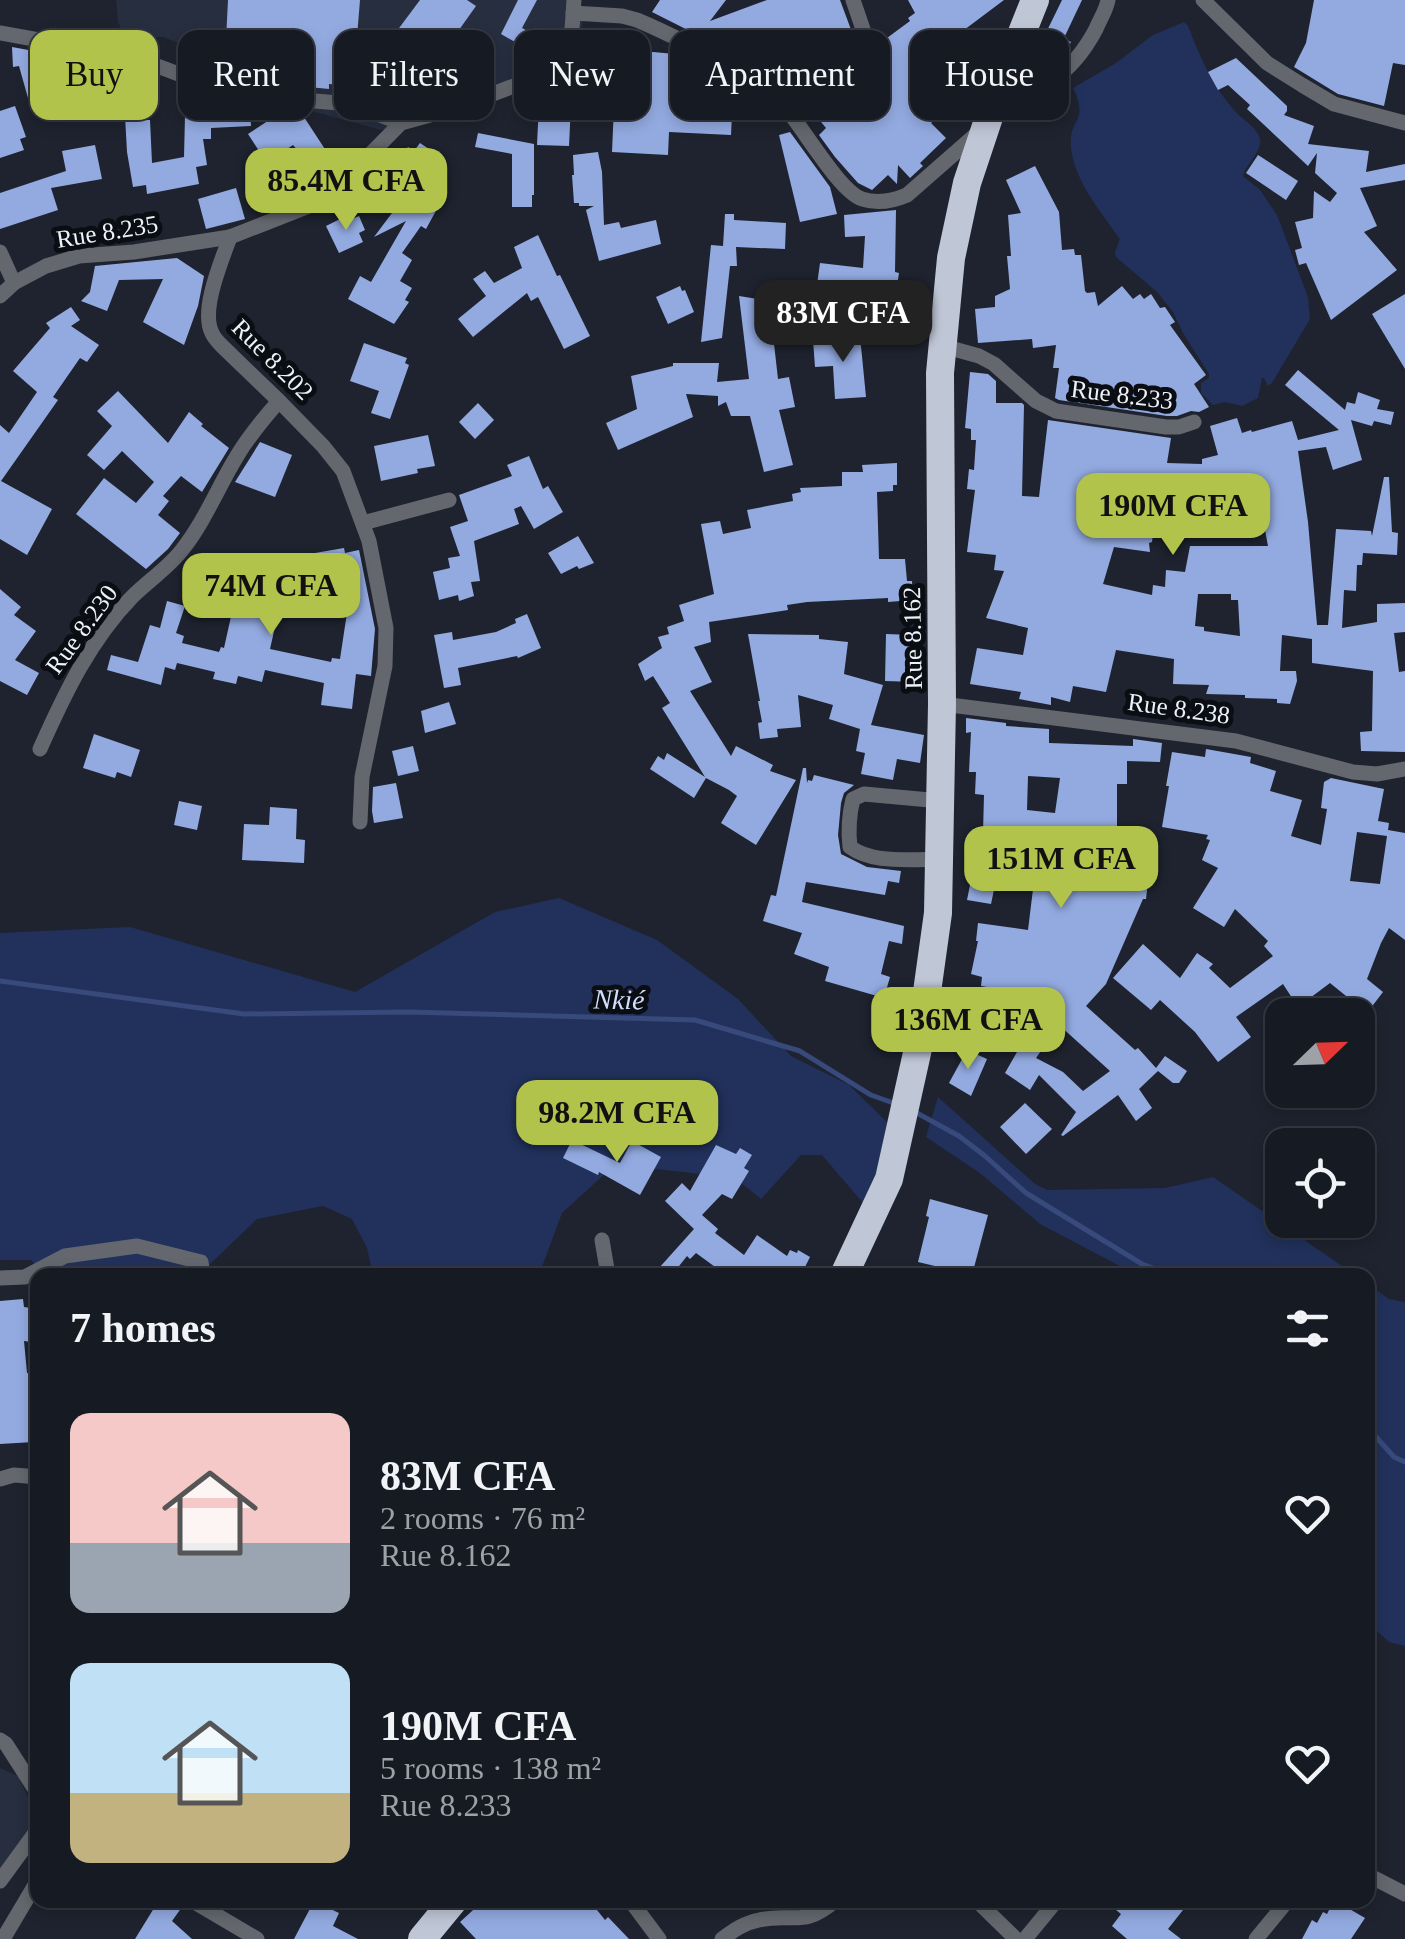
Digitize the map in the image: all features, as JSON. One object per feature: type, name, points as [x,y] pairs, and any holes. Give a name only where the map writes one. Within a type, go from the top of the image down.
[{"type":"highway","name":"Rue 8.162","points":[[1023,30],[1035,0]]},
{"type":"highway","name":"Rue 8.162","points":[[847,1268],[889,1179],[921,1035],[938,914],[942,704],[940,374],[951,258],[988,120]]},
{"type":"highway","points":[[422,1939],[447,1908]]},
{"type":"street","points":[[853,0],[863,30]]},
{"type":"street","points":[[1069,67],[1084,51],[1108,0]]},
{"type":"street","points":[[1203,0],[1267,62],[1302,85],[1334,104],[1405,123]]},
{"type":"street","points":[[230,237],[323,198],[402,122],[456,108],[553,71],[566,56],[573,6],[637,20],[762,82],[780,99],[842,184],[859,198],[876,202],[896,200],[907,194],[985,120]]},
{"type":"street","points":[[0,33],[152,64],[245,99],[351,104],[402,122]]},
{"type":"street","name":"Rue 8.235","points":[[0,296],[46,266],[79,256],[230,237]]},
{"type":"street","name":"Rue 8.202","points":[[230,237],[214,285],[208,315],[210,330],[343,470],[369,541],[386,628],[384,666],[362,776],[360,822]]},
{"type":"street","points":[[0,252],[14,284]]},
{"type":"street","name":"Rue 8.233","points":[[943,346],[994,364],[1036,401],[1056,411],[1166,427],[1194,422]]},
{"type":"street","name":"Rue 8.230","points":[[40,749],[87,655],[133,596],[182,551],[237,456],[279,401]]},
{"type":"street","points":[[362,522],[448,500]]},
{"type":"street","name":"Rue 8.238","points":[[942,704],[1236,741],[1353,772],[1378,774],[1405,769]]},
{"type":"street","points":[[941,801],[864,794],[853,799],[849,816],[850,847],[860,854],[941,860]]},
{"type":"street","points":[[602,1240],[607,1268]]},
{"type":"street","points":[[42,1268],[65,1256],[138,1246],[201,1262],[201,1268]]},
{"type":"street","points":[[0,1278],[30,1274]]},
{"type":"street","points":[[0,1478],[30,1476]]},
{"type":"street","points":[[0,1740],[30,1782]]},
{"type":"street","points":[[0,1881],[30,1840]]},
{"type":"street","points":[[1375,1879],[1405,1894]]},
{"type":"street","points":[[2,1939],[30,1893]]},
{"type":"street","points":[[206,1908],[258,1939]]},
{"type":"street","points":[[636,1908],[659,1939]]},
{"type":"street","points":[[722,1939],[739,1926],[761,1919],[815,1916],[826,1908]]},
{"type":"street","points":[[984,1908],[1016,1939]]},
{"type":"street","points":[[1025,1939],[1050,1908]]},
{"type":"street","points":[[1256,1939],[1281,1908]]},
{"type":"shaded area","points":[[116,0],[580,0],[584,18],[581,30],[514,30],[514,92],[494,97],[494,30],[334,30],[334,117],[314,112],[314,30],[178,30],[178,44],[158,37],[158,30],[122,30]]},
{"type":"shaded area","points":[[1184,22],[1219,91],[1259,136],[1258,149],[1243,176],[1260,190],[1277,215],[1308,297],[1310,319],[1272,383],[1268,386],[1262,378],[1258,398],[1242,406],[1225,402],[1213,405],[1201,393],[1201,383],[1209,374],[1173,312],[1157,292],[1116,257],[1120,239],[1083,185],[1071,148],[1072,130],[1079,114],[1073,88],[1153,35]]},
{"type":"shaded area","points":[[344,120],[416,120],[381,130]]},
{"type":"shaded area","points":[[559,898],[657,940],[738,999],[791,1056],[849,1085],[896,1131],[880,1223],[822,1155],[801,1155],[761,1199],[735,1178],[639,1167],[607,1172],[562,1213],[542,1268],[371,1268],[367,1248],[352,1219],[323,1206],[257,1219],[203,1268],[38,1268],[31,1260],[0,1260],[0,933],[130,927],[355,992],[495,912]]},
{"type":"shaded area","points":[[938,1097],[1035,1184],[1047,1190],[1165,1188],[1213,1177],[1265,1213],[1265,1238],[1301,1238],[1345,1268],[1124,1268],[1040,1224],[980,1173],[926,1137]]},
{"type":"shaded area","points":[[1375,1289],[1389,1299],[1405,1302],[1405,1646],[1389,1642],[1375,1629]]},
{"type":"shaded area","points":[[0,1768],[18,1776],[30,1801],[30,1827],[0,1873]]},
{"type":"building","points":[[228,0],[360,0],[358,30],[334,30],[334,84],[329,84],[329,89],[314,88],[314,30],[226,30]]},
{"type":"building","points":[[420,0],[467,0],[476,6],[459,30],[398,30]]},
{"type":"building","points":[[518,0],[537,0],[522,28],[526,30],[514,30],[514,41],[501,34]]},
{"type":"building","points":[[660,0],[726,0],[710,21],[767,0],[840,0],[851,30],[688,30],[652,12]]},
{"type":"building","points":[[908,0],[1004,0],[964,30],[910,30],[910,120],[934,120],[931,123],[946,138],[910,178],[898,165],[897,184],[888,175],[872,190],[858,183],[819,135],[826,128],[819,120],[890,120],[890,36],[915,13]]},
{"type":"building","points":[[1062,0],[1082,0],[1068,30],[1047,30]]},
{"type":"building","points":[[1314,0],[1405,0],[1405,65],[1393,63],[1384,106],[1338,94],[1294,67],[1306,43]]},
{"type":"building","points":[[12,47],[30,50],[30,97],[19,66],[13,67]]},
{"type":"building","points":[[650,52],[670,54],[670,120],[732,120],[731,135],[669,132],[668,155],[612,152],[613,120],[650,120]]},
{"type":"building","points":[[1236,58],[1287,106],[1284,115],[1314,126],[1308,144],[1369,151],[1366,172],[1405,164],[1405,180],[1360,188],[1377,226],[1364,232],[1397,270],[1331,320],[1306,263],[1299,265],[1295,250],[1302,248],[1295,222],[1313,218],[1314,191],[1330,202],[1337,193],[1315,173],[1317,153],[1308,166],[1247,109],[1250,105],[1228,85],[1218,90],[1208,72]]},
{"type":"building","points":[[15,106],[26,137],[20,139],[24,150],[0,158],[0,111]]},
{"type":"building","points":[[125,120],[150,120],[152,163],[184,157],[185,120],[251,120],[251,126],[211,128],[211,139],[203,139],[207,165],[196,167],[199,184],[147,194],[146,185],[133,187]]},
{"type":"building","points":[[269,120],[306,120],[336,166],[322,157],[332,177],[325,183],[293,145],[280,154],[276,148],[263,157],[248,134]]},
{"type":"building","points":[[538,120],[570,120],[569,146],[537,145]]},
{"type":"building","points":[[790,132],[830,187],[837,214],[800,222],[779,135]]},
{"type":"building","points":[[478,133],[534,144],[532,207],[512,207],[512,154],[475,147]]},
{"type":"building","points":[[420,143],[432,151],[426,160],[432,164],[418,183],[444,196],[426,229],[421,226],[402,253],[412,260],[400,281],[412,288],[405,300],[409,302],[394,324],[348,299],[360,276],[371,282],[406,221],[374,237],[395,209],[363,186],[371,175],[385,180],[408,147],[414,151]]},
{"type":"building","points":[[95,145],[102,179],[51,188],[58,210],[0,229],[0,193],[66,171],[62,151]]},
{"type":"building","points":[[598,152],[604,225],[619,222],[621,228],[656,220],[661,244],[599,261],[586,210],[594,206],[574,203],[572,175],[573,155]]},
{"type":"building","points":[[1258,155],[1298,181],[1286,200],[1246,173]]},
{"type":"building","points":[[1035,166],[1059,212],[1062,250],[1074,249],[1075,255],[1081,255],[1085,291],[1095,292],[1098,306],[1122,286],[1133,299],[1151,294],[1160,308],[1165,307],[1175,322],[1170,325],[1206,375],[1194,384],[1209,407],[1167,416],[1059,400],[1055,398],[1059,368],[1053,368],[1056,345],[1033,348],[1032,339],[978,343],[975,309],[995,307],[995,296],[1010,289],[1008,215],[1021,213],[1006,180]]},
{"type":"building","points":[[236,188],[245,219],[206,229],[198,199]]},
{"type":"building","points":[[896,210],[895,272],[899,273],[890,332],[854,327],[856,312],[814,307],[820,263],[863,268],[865,236],[845,237],[844,215]]},
{"type":"building","points":[[350,214],[352,219],[359,216],[365,230],[359,233],[363,242],[339,253],[326,226]]},
{"type":"building","points":[[725,214],[734,214],[734,220],[786,223],[785,249],[736,247],[737,266],[730,266],[722,338],[701,342],[711,245],[723,246]]},
{"type":"building","points":[[538,235],[590,336],[564,349],[538,297],[531,301],[527,293],[473,337],[458,319],[486,296],[473,279],[485,271],[494,283],[522,268],[514,247]]},
{"type":"building","points":[[177,258],[204,276],[184,345],[143,322],[163,279],[119,280],[107,311],[81,301],[90,292],[95,266]]},
{"type":"building","points":[[680,286],[694,312],[668,324],[656,297]]},
{"type":"building","points":[[1405,294],[1405,369],[1372,314]]},
{"type":"building","points":[[772,295],[815,300],[812,330],[772,326],[778,379],[789,377],[795,407],[779,410],[793,465],[764,472],[750,416],[731,416],[726,402],[718,406],[718,396],[686,394],[693,417],[618,450],[606,423],[637,409],[631,376],[673,363],[719,363],[717,382],[749,379],[739,296],[771,301]]},
{"type":"building","points":[[71,307],[80,320],[71,326],[99,345],[87,362],[80,358],[53,397],[58,400],[1,481],[52,509],[27,555],[0,539],[0,425],[9,433],[37,392],[13,371],[50,328],[46,323]]},
{"type":"building","points":[[860,336],[866,397],[835,399],[833,366],[815,367],[813,340]]},
{"type":"building","points":[[364,343],[407,358],[405,363],[409,365],[390,419],[371,413],[379,391],[350,381]]},
{"type":"building","points":[[1298,370],[1345,410],[1347,402],[1355,404],[1358,392],[1380,400],[1377,409],[1394,412],[1391,425],[1374,421],[1372,426],[1351,420],[1362,460],[1333,470],[1326,447],[1298,451],[1317,625],[1328,625],[1336,529],[1371,531],[1372,536],[1384,477],[1389,477],[1392,532],[1398,533],[1397,555],[1363,553],[1362,565],[1357,565],[1356,591],[1344,590],[1342,628],[1377,622],[1377,604],[1405,603],[1405,632],[1394,633],[1399,672],[1405,671],[1405,752],[1361,751],[1360,732],[1372,731],[1373,671],[1312,663],[1312,639],[1282,635],[1280,671],[1296,671],[1290,704],[1245,695],[1206,694],[1209,685],[1173,684],[1174,659],[1116,650],[1106,692],[1073,686],[1070,702],[1051,697],[1051,705],[1019,699],[1021,692],[970,684],[977,648],[1023,655],[1028,628],[986,618],[1004,571],[994,570],[996,555],[967,552],[975,490],[967,489],[969,469],[974,470],[976,440],[971,440],[971,429],[965,428],[970,372],[988,374],[996,381],[996,403],[1024,405],[1022,496],[1039,497],[1048,420],[1171,438],[1167,463],[1202,464],[1202,459],[1218,455],[1210,426],[1237,418],[1242,433],[1292,421],[1298,440],[1339,430],[1285,385]],"holes":[[[1262,514],[1268,546],[1190,546],[1185,572],[1166,570],[1165,587],[1153,585],[1152,595],[1103,584],[1114,547],[1150,552],[1153,534],[1178,536]],[[1198,594],[1231,594],[1231,600],[1238,600],[1240,636],[1195,626]]]},
{"type":"building","points":[[118,391],[168,443],[189,412],[229,448],[202,492],[181,476],[163,496],[169,501],[158,515],[180,533],[146,569],[76,514],[104,478],[136,503],[154,482],[122,451],[104,470],[87,455],[112,426],[97,411]]},
{"type":"building","points":[[478,403],[494,420],[475,439],[459,422]]},
{"type":"building","points":[[428,435],[435,466],[381,481],[374,446]]},
{"type":"building","points":[[260,442],[292,455],[275,497],[235,482]]},
{"type":"building","points":[[529,456],[543,489],[548,486],[563,512],[534,529],[521,506],[514,509],[519,524],[474,541],[480,581],[471,582],[474,596],[459,601],[458,595],[439,600],[433,572],[450,568],[448,558],[460,556],[450,527],[468,521],[459,495],[512,476],[507,465]]},
{"type":"building","points":[[897,463],[897,485],[893,485],[893,491],[877,492],[879,559],[905,559],[913,600],[787,605],[788,610],[709,622],[711,642],[694,647],[712,682],[690,691],[731,756],[736,746],[773,765],[770,771],[796,780],[756,845],[721,823],[737,796],[729,790],[706,778],[694,798],[650,769],[658,756],[664,760],[667,753],[705,777],[662,708],[670,703],[653,676],[645,681],[638,664],[662,648],[658,637],[669,634],[667,627],[684,621],[679,605],[714,594],[701,524],[720,521],[723,534],[751,528],[747,510],[793,501],[792,494],[801,492],[800,488],[842,486],[842,472],[863,472],[862,465]]},
{"type":"building","points":[[578,536],[594,563],[561,574],[548,553]]},
{"type":"building","points":[[344,548],[345,553],[359,550],[375,629],[371,676],[356,674],[352,709],[321,705],[324,683],[265,670],[262,682],[238,676],[236,684],[213,679],[215,672],[177,663],[175,670],[165,667],[161,685],[107,670],[111,655],[138,662],[150,625],[160,628],[167,601],[185,606],[176,633],[184,636],[182,643],[219,652],[224,648],[232,612],[240,614],[246,587],[282,596],[270,649],[331,662],[332,658],[340,659],[348,606],[326,608],[315,553]]},
{"type":"building","points":[[0,589],[21,607],[14,615],[36,631],[15,660],[39,673],[27,695],[0,681]]},
{"type":"building","points":[[527,614],[541,648],[518,658],[458,668],[461,685],[444,688],[434,635],[452,632],[453,640],[496,632]]},
{"type":"building","points":[[748,634],[819,635],[819,639],[848,642],[844,674],[883,685],[871,725],[924,735],[920,763],[897,759],[893,780],[861,774],[865,753],[856,751],[860,729],[829,719],[833,705],[798,695],[801,727],[777,729],[778,737],[760,739],[760,701]]},
{"type":"building","points":[[886,634],[912,635],[912,652],[917,652],[916,682],[885,681]]},
{"type":"building","points":[[449,702],[456,724],[425,733],[421,711]]},
{"type":"building","points":[[966,718],[1049,729],[1049,743],[1133,746],[1133,739],[1162,743],[1160,762],[1127,761],[1127,784],[1117,784],[1117,832],[1152,835],[1151,872],[1146,899],[1106,984],[1086,1006],[1135,1050],[1138,1048],[1156,1068],[1165,1056],[1187,1071],[1179,1083],[1173,1083],[1158,1071],[1139,1089],[1152,1108],[1136,1121],[1118,1095],[1061,1135],[1076,1112],[1039,1075],[1030,1090],[1005,1073],[1025,1038],[977,1025],[987,987],[981,986],[982,977],[971,974],[978,923],[1028,930],[1034,881],[1041,883],[1044,840],[1017,837],[1007,887],[995,885],[991,904],[967,900],[973,870],[982,871],[984,795],[975,794],[976,772],[969,772],[971,732],[966,733]],"holes":[[[1028,776],[1060,778],[1055,813],[1027,810]],[[1059,1025],[1110,1071],[1083,1091],[1063,1072],[1036,1058]]]},
{"type":"building","points":[[94,734],[140,750],[131,777],[117,772],[115,778],[83,768]]},
{"type":"building","points":[[413,746],[419,771],[398,776],[392,751]]},
{"type":"building","points":[[1206,749],[1251,757],[1250,763],[1276,771],[1270,791],[1302,800],[1291,836],[1321,845],[1327,809],[1321,808],[1324,782],[1331,778],[1384,789],[1378,821],[1389,823],[1388,830],[1405,833],[1405,940],[1389,928],[1381,943],[1367,979],[1383,992],[1375,1002],[1375,998],[1348,998],[1330,983],[1310,998],[1292,998],[1283,984],[1236,1017],[1251,1037],[1218,1062],[1195,1032],[1160,1000],[1151,1010],[1113,978],[1143,944],[1180,978],[1197,953],[1213,964],[1209,968],[1230,988],[1273,956],[1264,946],[1268,941],[1235,909],[1224,927],[1193,908],[1218,868],[1202,860],[1210,840],[1206,839],[1208,835],[1162,827],[1172,752],[1205,757]],"holes":[[[1357,832],[1387,836],[1380,884],[1350,881]]]},
{"type":"building","points":[[803,768],[807,783],[814,775],[854,785],[844,793],[841,803],[841,854],[867,867],[901,871],[899,883],[888,881],[885,895],[806,882],[802,902],[904,926],[902,944],[889,941],[881,974],[890,977],[884,998],[825,981],[829,967],[794,954],[802,933],[763,921],[771,895],[776,896]]},
{"type":"building","points":[[396,783],[403,818],[374,823],[373,787]]},
{"type":"building","points":[[179,801],[202,806],[197,830],[174,825]]},
{"type":"building","points":[[270,807],[297,809],[296,839],[305,840],[304,863],[242,860],[244,824],[269,825]]},
{"type":"building","points":[[967,1050],[987,1059],[971,1096],[949,1083]]},
{"type":"building","points":[[1025,1103],[1052,1129],[1026,1154],[1000,1127]]},
{"type":"building","points":[[572,1140],[620,1163],[632,1141],[661,1157],[640,1195],[563,1158]]},
{"type":"building","points":[[716,1145],[736,1154],[740,1148],[752,1155],[744,1168],[749,1171],[732,1199],[722,1194],[702,1215],[718,1229],[715,1233],[744,1255],[757,1235],[787,1256],[790,1250],[798,1250],[810,1257],[804,1268],[717,1268],[696,1253],[690,1259],[687,1256],[678,1268],[659,1268],[694,1229],[665,1201],[682,1183],[690,1191]]},
{"type":"building","points":[[930,1199],[988,1215],[974,1268],[938,1268],[918,1262],[929,1217],[926,1216]]},
{"type":"building","points":[[23,1299],[24,1307],[30,1308],[30,1342],[24,1341],[30,1373],[30,1442],[0,1444],[0,1301]]},
{"type":"building","points":[[154,1908],[181,1908],[172,1921],[192,1939],[135,1939]]},
{"type":"building","points":[[310,1908],[329,1908],[339,1913],[333,1926],[358,1939],[294,1939]]},
{"type":"building","points":[[475,1908],[595,1908],[629,1939],[476,1939],[460,1922]]},
{"type":"building","points":[[1114,1908],[1180,1908],[1183,1910],[1168,1929],[1181,1939],[1127,1939],[1112,1926],[1121,1914]]},
{"type":"building","points":[[1330,1908],[1348,1908],[1365,1918],[1351,1939],[1302,1939],[1312,1920],[1317,1923],[1323,1912],[1327,1914]]},
{"type":"waterway","name":"Nkié","points":[[0,981],[244,1014],[408,1012],[695,1020],[800,1051],[871,1095],[896,1104]]},
{"type":"waterway","name":"Nkié","points":[[915,1112],[959,1136],[1026,1193],[1153,1268]]},
{"type":"waterway","name":"Nkié","points":[[1375,1436],[1394,1457],[1405,1462]]}]
